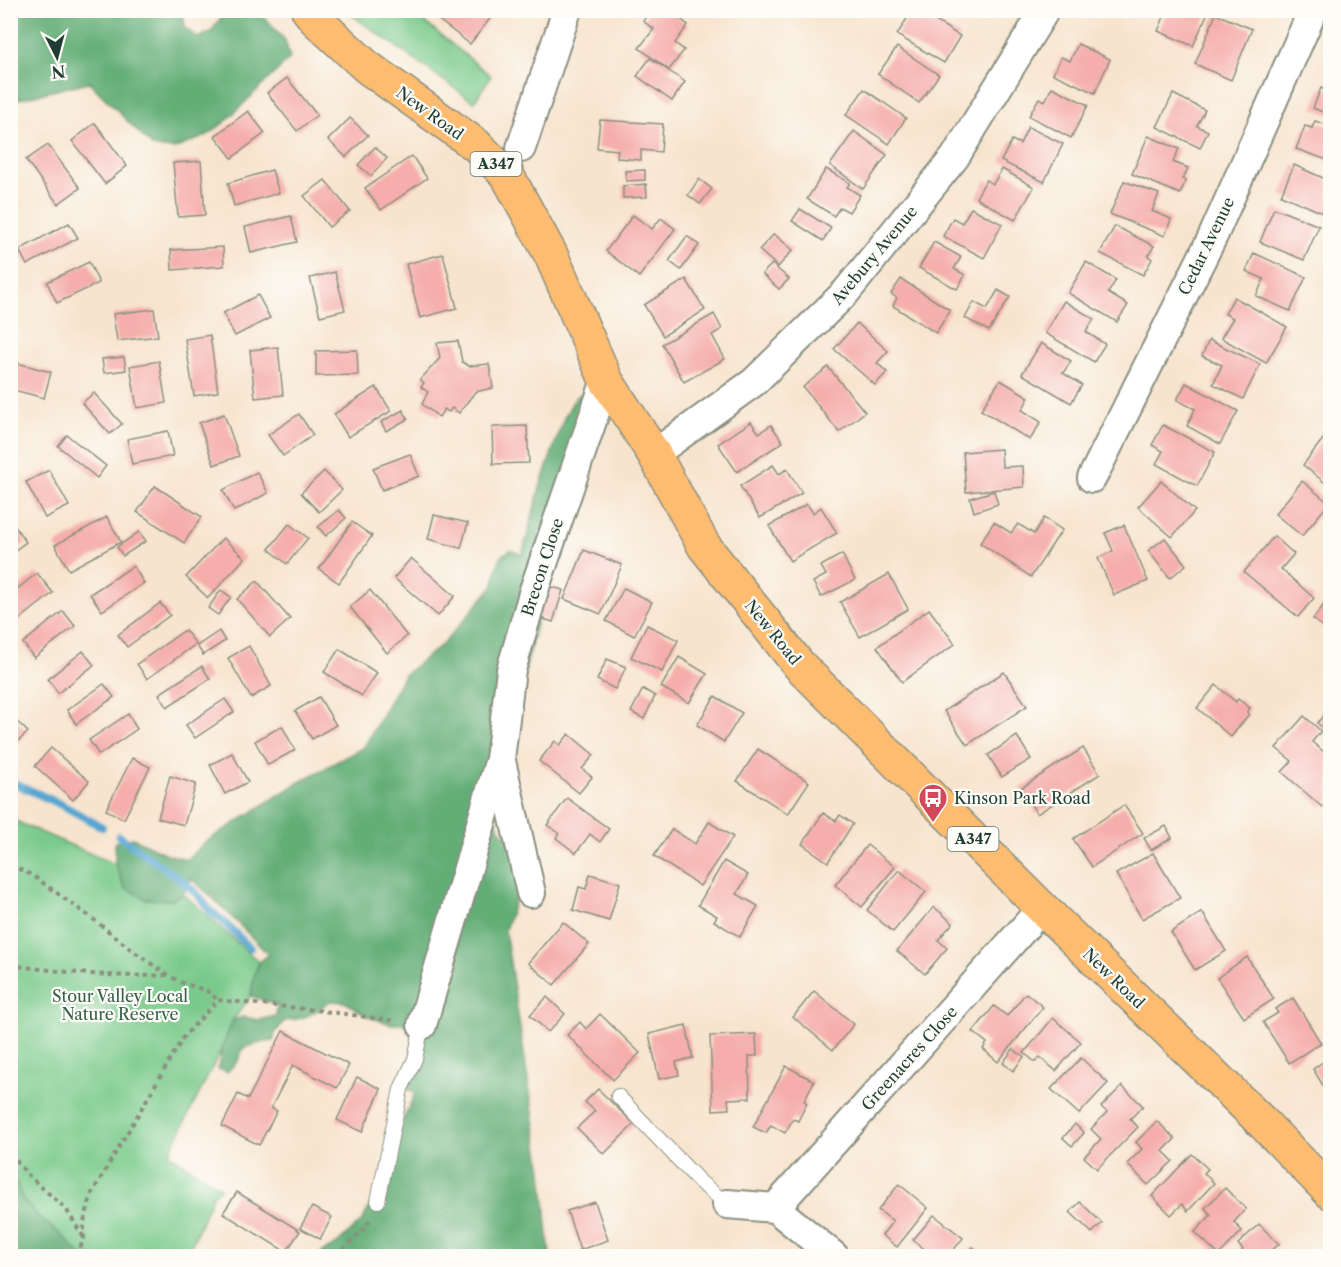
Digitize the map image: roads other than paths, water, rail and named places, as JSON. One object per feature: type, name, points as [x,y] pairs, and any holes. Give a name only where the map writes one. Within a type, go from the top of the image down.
[{"type":"main road","name":"New Road","points":[[308,10],[367,68],[476,145],[507,175],[551,255],[606,380],[654,454],[704,546],[799,665],[1330,1192]]},
{"type":"street","points":[[521,148],[567,10]]},
{"type":"street","name":"Avebury Avenue","points":[[654,454],[753,382],[846,292],[955,157],[1043,10]]},
{"type":"street","name":"Cedar Avenue","points":[[1092,478],[1213,236],[1313,10]]},
{"type":"street","name":"Brecon Close","points":[[422,1025],[500,759],[511,670],[534,590],[606,380]]},
{"type":"street","name":"Brecon Close","points":[[500,759],[531,893]]},
{"type":"street","name":"Greenacres Close","points":[[775,1208],[1042,908]]},
{"type":"street","points":[[727,1204],[775,1208],[834,1257]]},
{"type":"lane","points":[[378,1201],[400,1089],[415,1059],[422,1025]]},
{"type":"lane","points":[[618,1096],[700,1182],[727,1204]]},
{"type":"waterway","points":[[10,781],[102,827]]},
{"type":"waterway","points":[[119,836],[185,883],[200,897],[209,910],[250,948]]},
{"type":"place","name":"Kinson Park Road","points":[[933,824]]},
{"type":"park label","name":"Stour Valley Local Nature Reserve","points":[[120,1005]]}]
